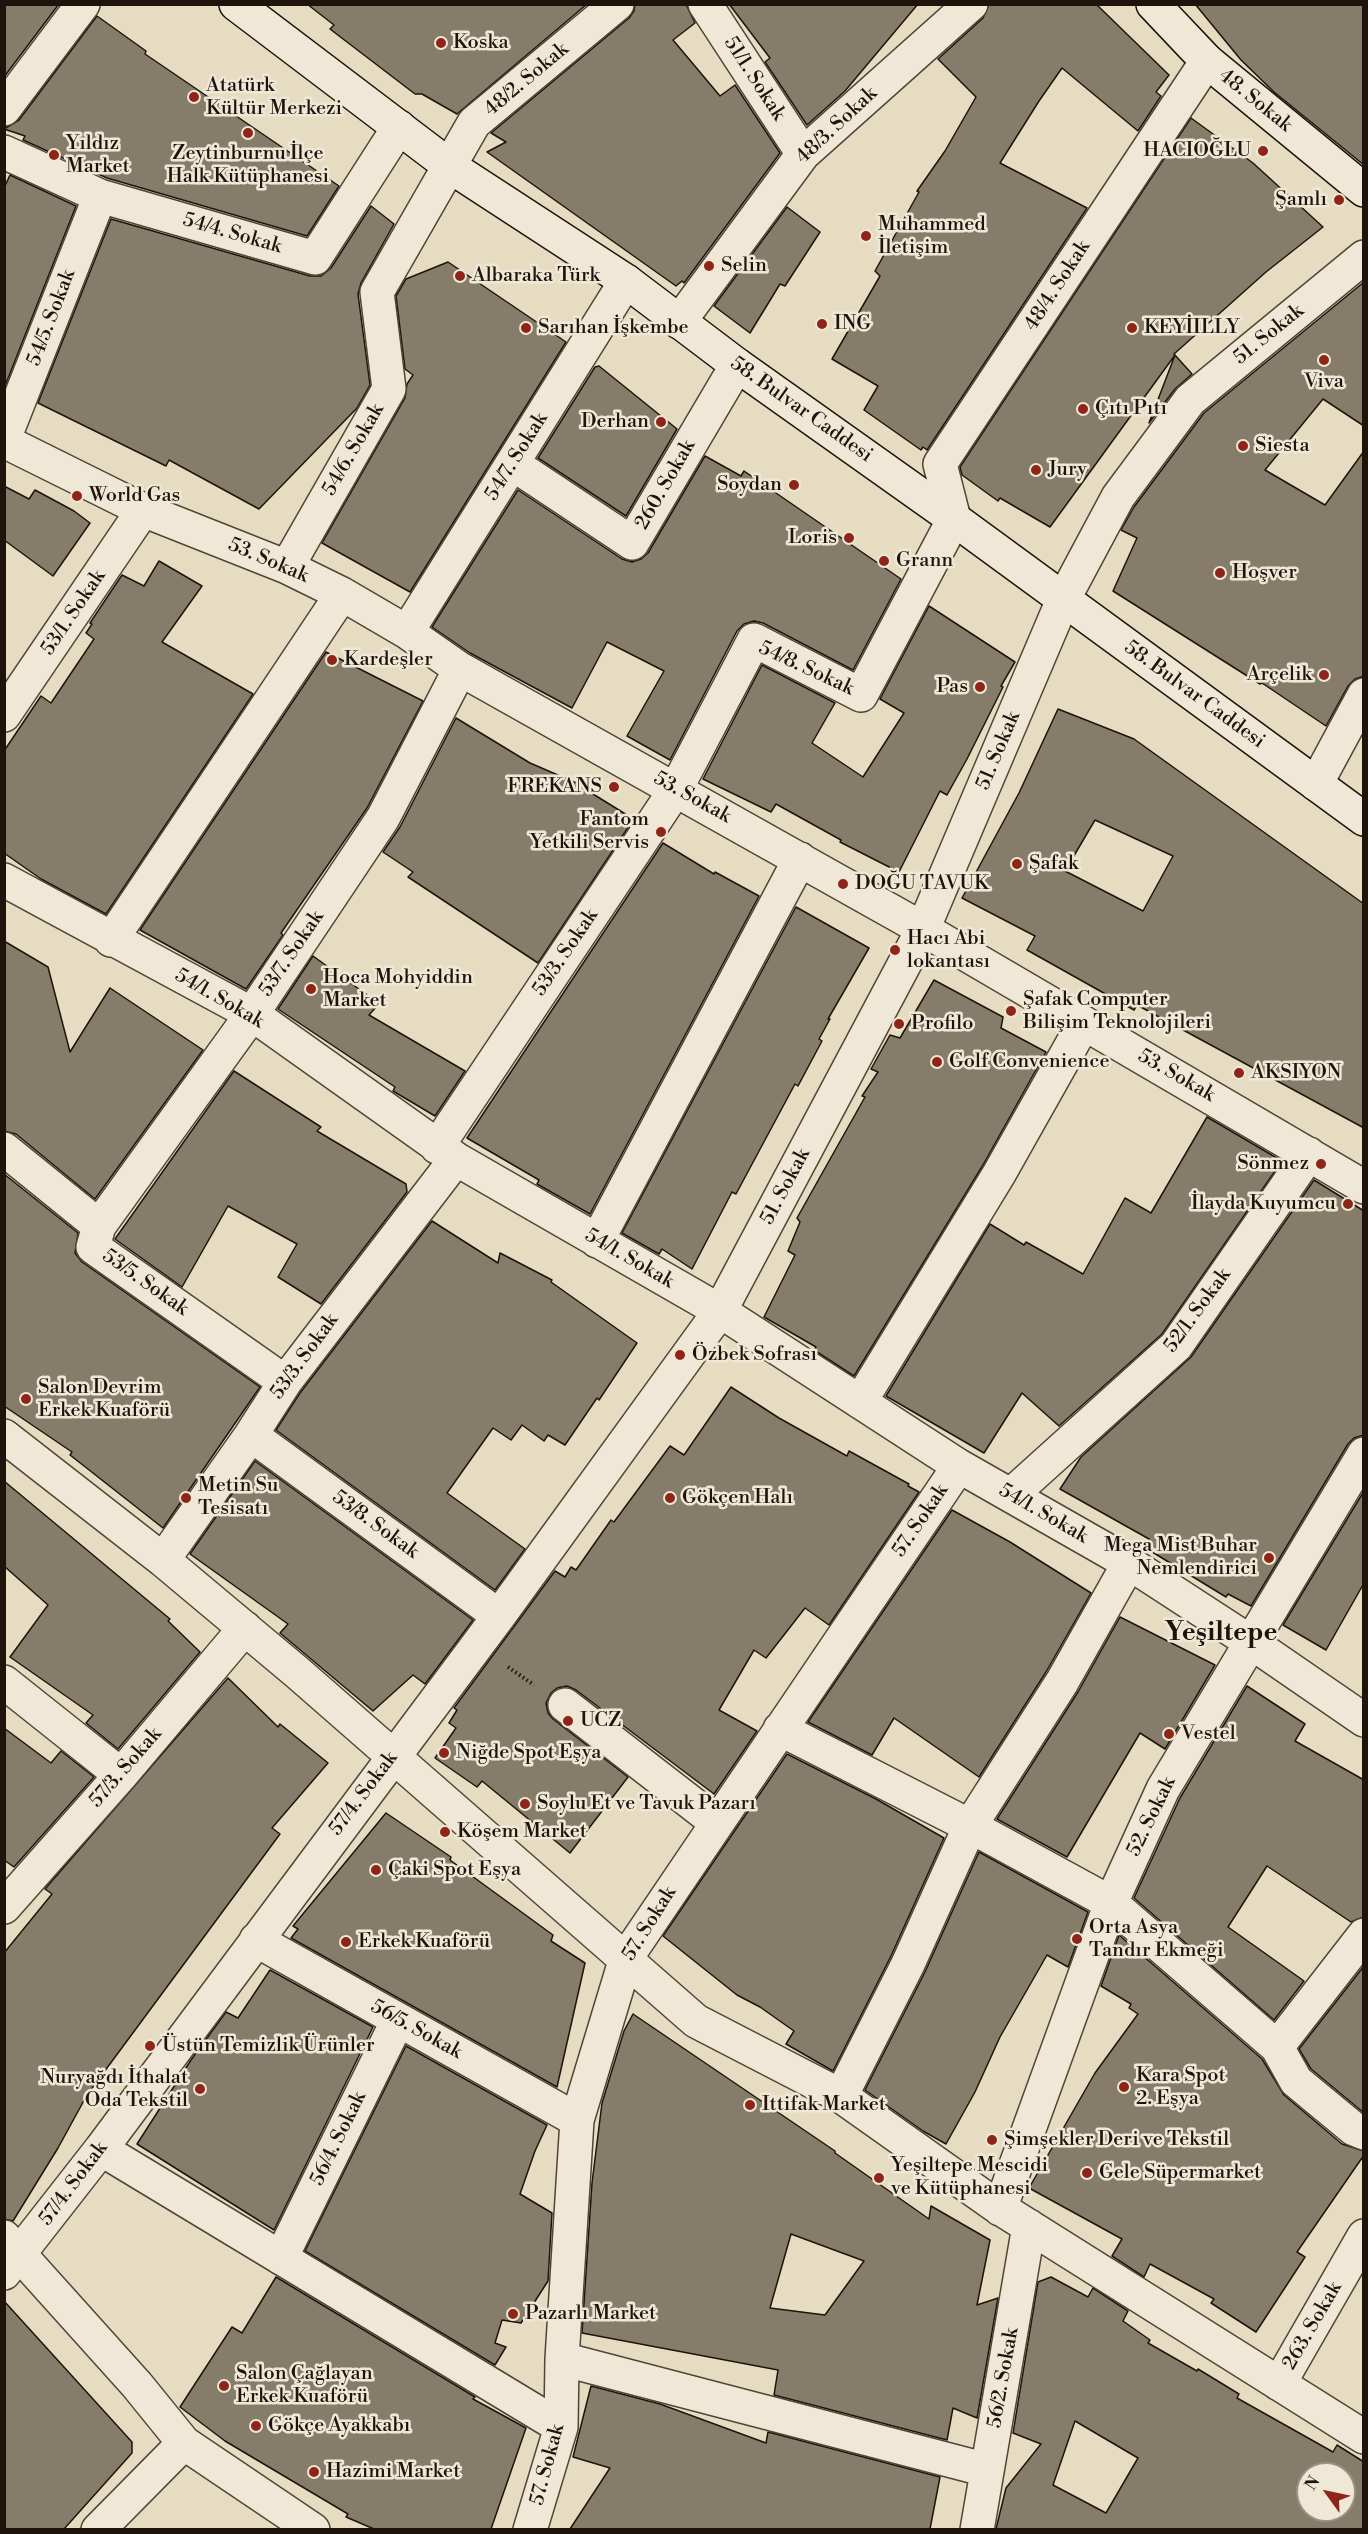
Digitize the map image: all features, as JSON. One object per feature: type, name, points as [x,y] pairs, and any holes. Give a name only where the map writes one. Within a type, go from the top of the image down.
[{"type":"street","points":[[4,109],[83,4]]},
{"type":"street","name":"48/2. Sokak","points":[[451,167],[474,123],[617,4]]},
{"type":"street","name":"51/1. Sokak","points":[[705,4],[803,154]]},
{"type":"street","name":"48/3. Sokak","points":[[679,322],[803,154],[971,4]]},
{"type":"street","name":"48. Sokak","points":[[1160,7],[1207,61],[1364,190]]},
{"type":"street","name":"58. Bulvar Caddesi","points":[[250,9],[451,167],[626,281],[737,366],[954,519],[1364,819]]},
{"type":"street","name":"48/4. Sokak","points":[[954,519],[940,464],[1207,61]]},
{"type":"street","name":"54/4. Sokak","points":[[4,152],[100,196],[315,258],[399,127]]},
{"type":"street","name":"54/6. Sokak","points":[[287,567],[389,389],[377,292],[451,167]]},
{"type":"street","name":"54/5. Sokak","points":[[4,440],[100,196]]},
{"type":"street","name":"51. Sokak","points":[[720,1311],[923,928],[1063,600],[1118,497],[1190,400],[1364,257]]},
{"type":"street","name":"54/7. Sokak","points":[[407,632],[626,281]]},
{"type":"street","name":"260. Sokak","points":[[513,464],[632,543],[737,366]]},
{"type":"street","name":"53. Sokak","points":[[4,440],[143,510],[287,567],[342,594],[407,632],[460,669],[923,928],[1364,1187]]},
{"type":"street","name":"53/1. Sokak","points":[[4,715],[143,510]]},
{"type":"street","name":"54/8. Sokak","points":[[676,789],[754,640],[861,694],[954,519]]},
{"type":"street","points":[[111,940],[342,594]]},
{"type":"street","name":"53/7. Sokak","points":[[99,1226],[252,1014],[382,818],[460,669]]},
{"type":"street","points":[[1316,784],[1364,695]]},
{"type":"street","name":"53/3. Sokak","points":[[163,1560],[285,1382],[447,1153],[676,789]]},
{"type":"street","points":[[597,1241],[800,859]]},
{"type":"street","name":"54/1. Sokak","points":[[4,880],[111,940],[252,1014],[447,1153],[720,1311],[958,1466],[1129,1563],[1252,1642],[1364,1720]]},
{"type":"street","points":[[860,1402],[999,1174],[1084,1023]]},
{"type":"street","name":"53/5. Sokak","points":[[4,1149],[99,1226],[93,1247],[285,1382]]},
{"type":"street","name":"52/1. Sokak","points":[[1011,1495],[1176,1346],[1308,1154]]},
{"type":"street","name":"57/4. Sokak","points":[[10,2255],[100,2150],[499,1616],[720,1311]]},
{"type":"street","points":[[4,1436],[163,1560],[245,1628],[696,2020],[841,2096],[1000,2209],[1364,2437]]},
{"type":"street","name":"53/8. Sokak","points":[[250,1436],[499,1616]]},
{"type":"street","name":"52. Sokak","points":[[1000,2209],[1112,1904],[1163,1789],[1364,1454]]},
{"type":"street","name":"57. Sokak","points":[[530,2529],[561,2427],[562,2359],[577,2120],[626,1958],[958,1466]]},
{"type":"street","points":[[841,2096],[908,1964],[970,1826],[1062,1682],[1129,1563]]},
{"type":"street","name":"57/3. Sokak","points":[[4,1907],[121,1775],[245,1628]]},
{"type":"street","points":[[4,1682],[121,1775]]},
{"type":"street","points":[[565,1705],[716,1822]]},
{"type":"street","points":[[780,1729],[970,1826],[1112,1904],[1277,2047],[1296,2081],[1354,2129],[1364,2133]]},
{"type":"street","points":[[1277,2047],[1364,1935]]},
{"type":"street","name":"56/5. Sokak","points":[[256,1940],[577,2120]]},
{"type":"street","name":"56/4. Sokak","points":[[281,2258],[398,2020]]},
{"type":"street","points":[[100,2150],[561,2427]]},
{"type":"street","name":"56/2. Sokak","points":[[977,2529],[1029,2226]]},
{"type":"street","name":"263. Sokak","points":[[1279,2384],[1364,2236]]},
{"type":"street","points":[[10,2255],[137,2385],[183,2444],[313,2529]]},
{"type":"street","points":[[562,2359],[987,2470]]},
{"type":"street","points":[[98,2529],[183,2444]]},
{"type":"path","points":[[477,1645],[565,1705]]},
{"type":"building","points":[[4,4],[59,4],[4,77]]},
{"type":"building","points":[[307,4],[587,4],[457,114],[422,94],[415,94],[330,29],[334,25]]},
{"type":"building","points":[[635,4],[686,4],[695,23],[673,40],[720,96],[735,85],[780,153],[684,283],[682,281],[676,286],[487,152],[506,142],[491,133],[629,18],[634,11]]},
{"type":"building","points":[[729,4],[918,4],[845,91],[807,125],[765,62],[770,58]]},
{"type":"building","points":[[989,4],[1096,4],[1169,75],[1156,92],[1161,96],[1138,131],[1062,68],[1039,101],[1000,163],[1087,208],[927,450],[923,447],[921,450],[864,410],[878,386],[832,359],[880,276],[875,271],[919,192],[917,191],[945,151],[976,97],[938,59],[983,18]]},
{"type":"building","points":[[1195,4],[1364,4],[1364,165],[1274,92],[1241,60]]},
{"type":"building","points":[[97,16],[146,51],[145,54],[339,186],[307,236],[107,178],[23,140],[25,136],[4,129],[19,120]]},
{"type":"building","points":[[1191,118],[1253,163],[1323,227],[1266,272],[1175,355],[1050,527],[1000,498],[998,501],[962,475],[960,467]]},
{"type":"building","points":[[10,175],[76,206],[5,386],[4,188]]},
{"type":"building","points":[[371,206],[394,224],[361,283],[358,294],[370,385],[357,408],[259,509],[169,460],[166,466],[38,403],[111,219],[310,276],[321,276],[331,268]]},
{"type":"building","points":[[787,207],[820,232],[785,286],[780,284],[750,333],[714,306]]},
{"type":"building","points":[[448,262],[566,342],[410,592],[322,543],[405,398],[407,384],[413,375],[405,369],[396,296],[406,279]]},
{"type":"building","points":[[1364,282],[1364,426],[1323,399],[1265,470],[1325,505],[1364,451],[1364,676],[1355,679],[1348,686],[1326,726],[1262,683],[1260,684],[1113,591],[1137,538],[1121,530],[1134,507],[1204,413]]},
{"type":"building","points":[[1175,355],[1192,374],[1175,389],[1149,423]]},
{"type":"building","points":[[599,366],[677,429],[626,516],[538,458],[595,367]]},
{"type":"building","points":[[705,456],[741,476],[744,471],[901,579],[853,670],[763,623],[754,621],[744,624],[737,631],[670,760],[627,736],[664,671],[607,642],[572,708],[470,653],[432,627],[518,490],[622,559],[632,562],[648,553]]},
{"type":"building","points":[[4,486],[29,499],[35,490],[74,511],[90,523],[53,576],[4,540]]},
{"type":"building","points":[[159,561],[202,586],[162,642],[253,694],[106,914],[41,879],[4,853],[4,751],[41,696],[51,703],[94,639],[86,633],[92,624],[90,623],[122,575],[144,586]]},
{"type":"building","points":[[929,606],[1015,662],[1001,686],[1003,687],[967,759],[947,795],[940,791],[899,872],[840,842],[841,840],[776,804],[771,812],[703,779],[762,665],[835,703],[812,743],[863,777],[904,713],[880,699]]},
{"type":"building","points":[[326,652],[423,701],[367,808],[281,933],[283,935],[246,989],[140,930]]},
{"type":"building","points":[[1058,709],[1134,739],[1364,904],[1364,1128],[1137,1005],[1134,1010],[1027,950],[1035,936],[962,898],[1019,793]],"holes":[[[1095,820],[1173,856],[1143,911],[1065,871]]]},
{"type":"building","points":[[456,718],[530,763],[595,791],[593,794],[627,815],[625,819],[631,823],[538,963],[408,877],[413,872],[383,852],[400,827]]},
{"type":"building","points":[[663,843],[714,874],[715,872],[759,896],[590,1214],[537,1184],[539,1180],[467,1138]]},
{"type":"building","points":[[796,907],[869,948],[828,1019],[830,1019],[819,1039],[822,1041],[798,1086],[795,1084],[736,1194],[732,1192],[692,1269],[662,1249],[659,1254],[622,1233]]},
{"type":"building","points":[[4,941],[48,967],[70,1052],[110,988],[203,1050],[95,1199],[16,1134],[4,1131]]},
{"type":"building","points":[[313,956],[366,994],[377,1006],[369,1015],[465,1071],[435,1116],[393,1091],[395,1087],[278,1009]]},
{"type":"building","points":[[934,980],[1003,1017],[1001,1028],[1046,1052],[983,1165],[854,1376],[814,1350],[816,1347],[764,1317],[795,1255],[788,1251],[800,1222],[797,1218],[865,1097],[862,1096],[878,1072],[871,1069],[890,1035],[900,1038]]},
{"type":"building","points":[[234,1071],[321,1127],[317,1131],[406,1184],[407,1192],[321,1304],[278,1277],[297,1244],[228,1206],[182,1287],[115,1239]]},
{"type":"building","points":[[1207,1117],[1282,1161],[1162,1334],[1059,1426],[1022,1393],[984,1453],[886,1396],[990,1224],[1024,1245],[1026,1242],[1083,1274],[1125,1198],[1151,1213]]},
{"type":"building","points":[[4,1174],[78,1233],[75,1253],[82,1262],[260,1387],[163,1528],[70,1455],[72,1452],[4,1406]]},
{"type":"building","points":[[1314,1180],[1364,1211],[1364,1435],[1354,1438],[1348,1444],[1251,1606],[1228,1594],[1226,1597],[1144,1547],[1149,1539],[1060,1489],[1081,1457],[1191,1357]]},
{"type":"building","points":[[432,1221],[498,1263],[500,1253],[552,1280],[551,1282],[637,1343],[599,1400],[597,1398],[565,1445],[548,1435],[544,1441],[522,1425],[511,1440],[493,1428],[447,1493],[525,1549],[495,1590],[276,1430],[300,1393]]},
{"type":"building","points":[[731,1387],[779,1418],[847,1456],[849,1451],[909,1484],[908,1486],[919,1492],[829,1625],[805,1608],[766,1658],[754,1650],[719,1710],[757,1731],[714,1794],[576,1690],[567,1686],[557,1688],[551,1693],[546,1703],[548,1713],[553,1719],[628,1777],[570,1853],[482,1781],[477,1787],[435,1758],[456,1728],[449,1723],[457,1710],[454,1708],[555,1571],[565,1577],[571,1567],[576,1570],[611,1520],[614,1522],[670,1446],[684,1455]]},
{"type":"building","points":[[255,1461],[473,1620],[425,1684],[413,1675],[373,1711],[280,1633],[288,1624],[190,1554]]},
{"type":"building","points":[[4,1481],[170,1619],[168,1621],[200,1652],[118,1749],[86,1723],[93,1715],[10,1657],[48,1605],[4,1566]]},
{"type":"building","points":[[1364,1491],[1364,1583],[1326,1650],[1283,1625]]},
{"type":"building","points":[[952,1510],[1010,1542],[1091,1593],[1046,1672],[979,1777],[894,1718],[872,1755],[808,1722]]},
{"type":"building","points":[[1120,1617],[1215,1665],[1165,1749],[1140,1733],[1067,1857],[997,1819],[1078,1692]]},
{"type":"building","points":[[228,1678],[278,1727],[280,1724],[328,1763],[272,1828],[280,1834],[87,2095],[58,2148],[13,2221],[4,2219],[4,1953],[52,1894],[45,1889]]},
{"type":"building","points":[[1247,1686],[1305,1724],[1295,1741],[1364,1780],[1364,1917],[1351,1922],[1267,1866],[1228,1927],[1304,1981],[1274,2020],[1134,1898],[1180,1798]]},
{"type":"building","points":[[4,1728],[51,1763],[61,1751],[94,1777],[14,1867],[4,1860]]},
{"type":"building","points":[[787,1754],[876,1799],[944,1838],[891,1956],[833,2071],[786,2044],[794,2031],[760,2007],[737,1995],[663,1936]]},
{"type":"building","points":[[386,1813],[451,1857],[450,1860],[553,1935],[551,1941],[585,1963],[557,2087],[291,1938],[298,1929],[293,1926]]},
{"type":"building","points":[[979,1852],[1088,1912],[1068,1967],[1047,1955],[1000,2037],[975,2092],[946,2144],[923,2131],[865,2090],[925,1972]]},
{"type":"building","points":[[1119,1935],[1262,2059],[1284,2095],[1342,2144],[1364,2151],[1364,2155],[1297,2252],[1305,2257],[1256,2332],[1211,2303],[1214,2299],[1150,2264],[1144,2277],[1112,2256],[1122,2239],[1029,2188],[1095,2073],[1138,2014],[1129,2008],[1131,2004],[1101,1986]]},
{"type":"building","points":[[1364,1966],[1364,2113],[1311,2069],[1299,2049]]},
{"type":"building","points":[[270,1970],[373,2027],[274,2230],[137,2144],[191,2060],[226,2012],[238,2018]]},
{"type":"building","points":[[633,2014],[835,2151],[929,2219],[931,2206],[990,2240],[977,2305],[998,2298],[977,2418],[953,2408],[947,2440],[774,2395],[778,2370],[582,2333],[592,2183],[602,2103],[624,2031]],"holes":[[[791,2234],[864,2261],[825,2315],[770,2308]]]},
{"type":"building","points":[[406,2046],[547,2125],[520,2194],[552,2213],[548,2281],[521,2323],[502,2320],[495,2343],[506,2347],[495,2365],[305,2251]]},
{"type":"building","points":[[276,2277],[475,2397],[473,2399],[526,2428],[491,2529],[374,2529],[346,2517],[348,2514],[225,2441],[180,2407],[232,2327],[242,2333]]},
{"type":"building","points":[[1051,2277],[1088,2297],[1093,2288],[1128,2311],[1123,2321],[1150,2340],[1148,2343],[1197,2371],[1198,2369],[1239,2394],[1237,2398],[1333,2452],[1337,2445],[1364,2462],[1364,2529],[996,2529],[1006,2488],[1041,2444],[1013,2433],[1038,2282]],"holes":[[[1075,2421],[1138,2458],[1106,2513],[1053,2485]]]},
{"type":"building","points":[[4,2301],[132,2442],[132,2453],[64,2529],[4,2529]]},
{"type":"building","points":[[591,2386],[660,2404],[766,2443],[768,2432],[940,2477],[930,2529],[570,2529],[610,2468],[573,2457]]},
{"type":"place","name":"Koska","points":[[441,43]]},
{"type":"place","name":"Atatürk Kültür Merkezi","points":[[194,97]]},
{"type":"place","name":"Zeytinburnu İlçe Halk Kütüphanesi","points":[[248,133]]},
{"type":"place","name":"HACIOĞLU","points":[[1263,151]]},
{"type":"place","name":"Yıldız Market","points":[[54,155]]},
{"type":"place","name":"Şamlı","points":[[1339,200]]},
{"type":"place","name":"Muhammed İletişim","points":[[866,236]]},
{"type":"place","name":"Selin","points":[[709,266]]},
{"type":"place","name":"Albaraka Türk","points":[[460,276]]},
{"type":"place","name":"ING","points":[[822,324]]},
{"type":"place","name":"Sarıhan İşkembe","points":[[526,328]]},
{"type":"place","name":"KEYİILLY","points":[[1132,328]]},
{"type":"place","name":"Viva","points":[[1324,360]]},
{"type":"place","name":"Çıtı Pıtı","points":[[1083,409]]},
{"type":"place","name":"Derhan","points":[[661,422]]},
{"type":"place","name":"Siesta","points":[[1243,446]]},
{"type":"place","name":"Jury","points":[[1036,470]]},
{"type":"place","name":"Soydan","points":[[794,485]]},
{"type":"place","name":"World Gas","points":[[77,496]]},
{"type":"place","name":"Loris","points":[[849,538]]},
{"type":"place","name":"Grann","points":[[884,561]]},
{"type":"place","name":"Hoşver","points":[[1220,573]]},
{"type":"place","name":"Kardeşler","points":[[332,660]]},
{"type":"place","name":"Arçelik","points":[[1324,675]]},
{"type":"place","name":"Pas","points":[[980,687]]},
{"type":"place","name":"FREKANS","points":[[614,787]]},
{"type":"place","name":"Fantom Yetkili Servis","points":[[661,832]]},
{"type":"place","name":"Şafak","points":[[1017,864]]},
{"type":"place","name":"DOĞU TAVUK","points":[[843,884]]},
{"type":"place","name":"Hacı Abi lokantası","points":[[895,950]]},
{"type":"place","name":"Hoca Mohyiddin Market","points":[[311,989]]},
{"type":"place","name":"Şafak Computer Bilişim Teknolojileri","points":[[1011,1011]]},
{"type":"place","name":"Profilo","points":[[899,1024]]},
{"type":"place","name":"Golf Convenience","points":[[937,1062]]},
{"type":"place","name":"AKSIYON","points":[[1239,1073]]},
{"type":"place","name":"Sönmez","points":[[1321,1164]]},
{"type":"place","name":"İlayda Kuyumcu","points":[[1348,1204]]},
{"type":"place","name":"Özbek Sofrası","points":[[680,1355]]},
{"type":"place","name":"Salon Devrim Erkek Kuaförü","points":[[26,1399]]},
{"type":"place","name":"Metin Su Tesisatı","points":[[186,1498]]},
{"type":"place","name":"Gökçen Halı","points":[[670,1498]]},
{"type":"place","name":"Mega Mist Buhar Nemlendirici","points":[[1269,1558]]},
{"type":"place","name":"UCZ","points":[[568,1721]]},
{"type":"place","name":"Vestel","points":[[1169,1734]]},
{"type":"place","name":"Niğde Spot Eşya","points":[[444,1753]]},
{"type":"place","name":"Soylu Et ve Tavuk Pazarı","points":[[525,1804]]},
{"type":"place","name":"Köşem Market","points":[[445,1832]]},
{"type":"place","name":"Çaki Spot Eşya","points":[[376,1870]]},
{"type":"place","name":"Orta Asya Tandır Ekmeği","points":[[1077,1939]]},
{"type":"place","name":"Erkek Kuaförü","points":[[346,1942]]},
{"type":"place","name":"Üstün Temizlik Ürünler","points":[[150,2046]]},
{"type":"place","name":"Kara Spot 2. Eşya","points":[[1124,2087]]},
{"type":"place","name":"Nuryağdı İthalat Oda Tekstil","points":[[200,2089]]},
{"type":"place","name":"Ittifak Market","points":[[750,2105]]},
{"type":"place","name":"Şimşekler Deri ve Tekstil","points":[[992,2140]]},
{"type":"place","name":"Gele Süpermarket","points":[[1087,2173]]},
{"type":"place","name":"Yeşiltepe Mescidi ve Kütüphanesi","points":[[879,2178]]},
{"type":"place","name":"Pazarlı Market","points":[[513,2314]]},
{"type":"place","name":"Salon Çağlayan Erkek Kuaförü","points":[[224,2386]]},
{"type":"place","name":"Gökçe Ayakkabı","points":[[256,2426]]},
{"type":"place","name":"Hazimi Market","points":[[314,2472]]},
{"type":"district","name":"Yeşiltepe","points":[[1221,1634]]}]
